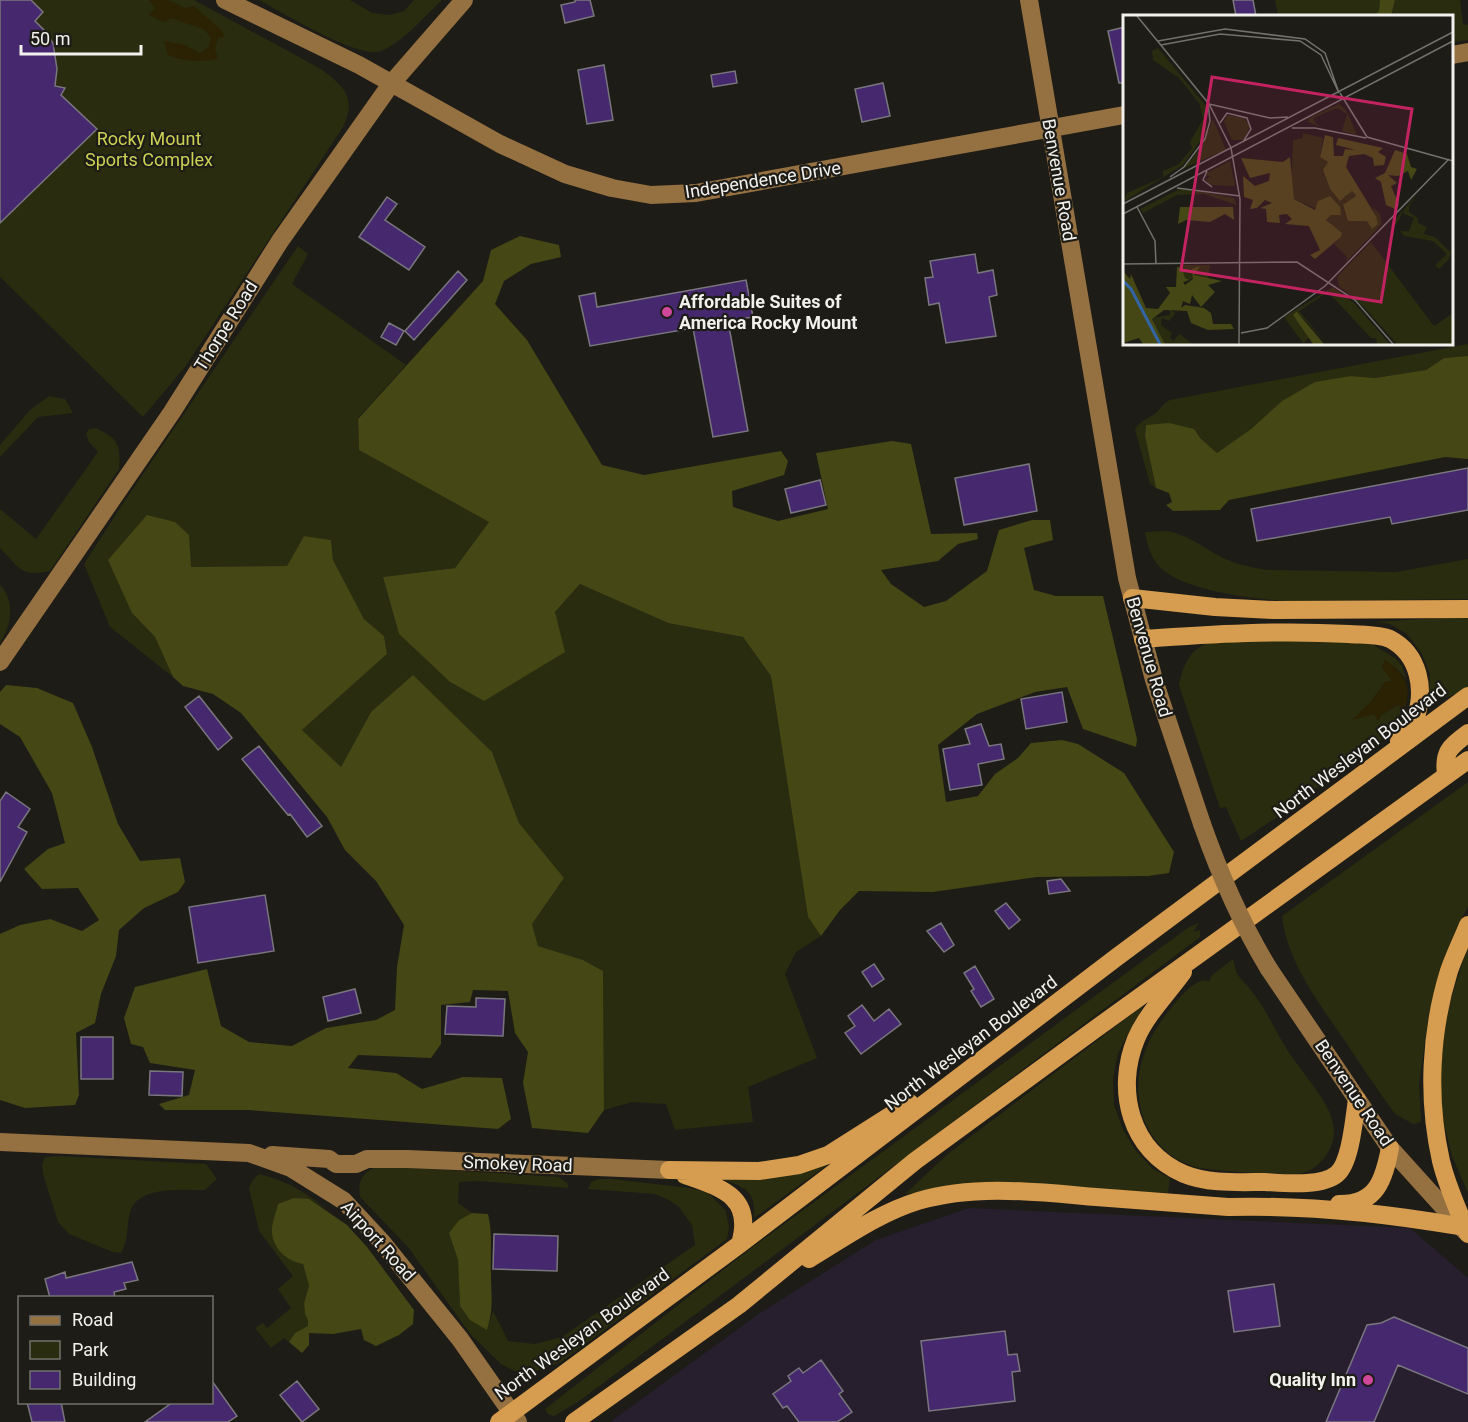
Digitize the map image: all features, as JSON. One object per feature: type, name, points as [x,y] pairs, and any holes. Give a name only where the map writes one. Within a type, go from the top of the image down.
[{"type":"highway","points":[[1132,598],[1215,608],[1274,610],[1468,609]]},
{"type":"highway","points":[[1143,639],[1233,633],[1333,633],[1388,638],[1403,648],[1417,669],[1421,692],[1415,720],[1398,742],[1352,783]]},
{"type":"highway","name":"North Wesleyan Boulevard","points":[[509,1419],[1136,943],[1468,696]]},
{"type":"highway","points":[[1446,776],[1446,755],[1450,747],[1468,733]]},
{"type":"highway","points":[[574,1422],[727,1314],[915,1161],[1468,760]]},
{"type":"highway","points":[[1465,1231],[1441,1163],[1434,1123],[1432,1080],[1442,1001],[1450,970],[1468,925]]},
{"type":"highway","points":[[1194,959],[1137,1036],[1128,1061],[1125,1090],[1130,1117],[1141,1138],[1155,1156],[1185,1174],[1204,1179],[1301,1184],[1323,1180],[1337,1174],[1347,1157],[1357,1100]]},
{"type":"highway","points":[[669,1170],[759,1171],[799,1165],[828,1155],[988,1056]]},
{"type":"highway","points":[[758,1288],[886,1213],[919,1201],[964,1192],[1003,1191],[1043,1192],[1228,1207],[1293,1202],[1350,1204],[1367,1198],[1379,1188],[1385,1174],[1390,1148]]},
{"type":"highway","points":[[669,1170],[724,1190],[737,1201],[743,1213],[744,1230],[740,1244]]},
{"type":"highway","points":[[1254,1206],[1398,1215],[1465,1231]]},
{"type":"main road","name":"Independence Drive","points":[[225,0],[359,65],[500,144],[565,174],[612,188],[651,195],[696,193],[1123,115]]},
{"type":"main road","name":"Thorpe Road","points":[[0,662],[172,412],[280,241],[390,84],[464,0]]},
{"type":"main road","name":"Benvenue Road","points":[[1029,0],[1127,578],[1154,681],[1217,868],[1249,935],[1269,969],[1357,1100],[1390,1148],[1465,1231]]},
{"type":"main road","points":[[1453,56],[1468,52]]},
{"type":"main road","name":"Airport Road","points":[[0,1142],[249,1153],[291,1168],[344,1201],[381,1241],[460,1339],[509,1419]]},
{"type":"main road","name":"Smokey Road","points":[[249,1153],[329,1159],[336,1164],[356,1164],[368,1159],[407,1159],[669,1170]]},
{"type":"shaded area","points":[[1380,0],[1395,0],[1391,15],[1374,15],[1379,11]]},
{"type":"shaded area","points":[[520,236],[559,245],[561,257],[531,264],[504,281],[495,304],[527,340],[602,465],[644,475],[781,451],[788,461],[784,475],[732,491],[733,507],[778,521],[828,509],[816,453],[892,441],[911,444],[931,534],[977,533],[978,539],[958,544],[938,561],[881,570],[891,584],[924,607],[946,601],[987,571],[999,530],[1032,520],[1050,520],[1053,540],[1024,548],[1034,590],[1056,596],[1103,596],[1137,739],[1136,747],[1083,729],[1067,687],[1035,692],[977,714],[938,745],[946,802],[978,796],[995,774],[1018,758],[1031,743],[1062,740],[1078,744],[1124,773],[1174,852],[1169,873],[1148,876],[1037,877],[933,892],[859,891],[840,910],[821,936],[808,917],[771,676],[743,637],[668,623],[580,584],[555,612],[565,652],[484,701],[450,682],[399,634],[383,577],[455,568],[489,522],[359,450],[358,419],[483,281],[491,250]]},
{"type":"shaded area","points":[[1468,356],[1468,459],[1445,457],[1229,500],[1220,510],[1173,511],[1166,505],[1172,502],[1169,493],[1156,488],[1145,436],[1146,425],[1169,423],[1194,429],[1200,438],[1217,453],[1251,429],[1282,401],[1315,382],[1351,376],[1375,378],[1426,370],[1444,358]]},
{"type":"shaded area","points":[[147,515],[175,522],[189,535],[191,567],[287,566],[304,536],[331,540],[333,560],[364,619],[384,636],[387,654],[302,730],[341,767],[371,712],[413,675],[492,752],[519,823],[564,878],[532,924],[538,946],[583,960],[603,971],[604,1110],[588,1133],[532,1128],[523,1083],[528,1052],[515,1033],[508,991],[473,990],[470,1002],[441,1005],[441,1044],[431,1058],[358,1055],[348,1068],[396,1073],[422,1089],[463,1077],[502,1078],[511,1119],[498,1129],[249,1110],[165,1110],[159,1104],[189,1095],[195,1070],[150,1063],[143,1047],[131,1044],[124,1018],[135,987],[207,969],[221,1026],[249,1042],[292,1046],[326,1028],[376,1020],[395,1010],[397,967],[404,925],[376,881],[345,850],[327,817],[241,713],[213,694],[183,686],[173,677],[155,637],[132,613],[108,560]]},
{"type":"shaded area","points":[[6,685],[37,688],[73,703],[92,747],[118,824],[140,861],[180,858],[185,882],[178,892],[144,908],[119,930],[116,956],[101,994],[95,1023],[76,1033],[79,1095],[75,1105],[25,1108],[0,1100],[0,934],[20,925],[50,919],[82,931],[99,920],[78,888],[42,889],[24,869],[48,849],[65,843],[52,793],[20,737],[0,724],[0,692]]},
{"type":"shaded area","points":[[294,1198],[309,1199],[347,1225],[367,1247],[414,1310],[413,1324],[399,1335],[376,1346],[364,1340],[361,1329],[333,1334],[309,1333],[309,1345],[302,1353],[289,1342],[295,1333],[308,1326],[304,1303],[309,1286],[303,1264],[282,1254],[275,1245],[272,1230],[278,1204]]},
{"type":"shaded area","points":[[969,1208],[1410,1228],[1468,1278],[1468,1422],[610,1422],[760,1313],[876,1240]]},
{"type":"shaded area","points":[[472,1213],[488,1214],[490,1221],[492,1302],[487,1330],[470,1320],[460,1306],[458,1260],[449,1233],[459,1220]]},
{"type":"green space","name":"Rocky Mount Sports Complex","points":[[0,0],[194,0],[321,69],[342,87],[346,94],[349,108],[343,127],[185,367],[143,417],[0,277]]},
{"type":"green space","points":[[259,0],[350,0],[372,13],[390,15],[404,11],[414,0],[442,0],[389,47],[381,51],[370,52],[339,42]]},
{"type":"green space","points":[[1275,0],[1380,0],[1379,11],[1374,15],[1278,15]]},
{"type":"green space","points":[[1395,0],[1460,0],[1463,24],[1468,25],[1468,40],[1453,42],[1453,15],[1391,15]]},
{"type":"green space","points":[[298,246],[308,254],[292,284],[406,365],[358,418],[359,450],[489,522],[455,568],[383,577],[399,634],[450,682],[484,701],[580,584],[668,623],[743,637],[771,676],[808,917],[821,936],[796,952],[785,974],[817,1058],[748,1087],[753,1122],[675,1130],[666,1104],[632,1102],[604,1110],[603,971],[583,960],[538,946],[532,924],[564,878],[519,823],[492,752],[371,712],[341,767],[302,730],[387,654],[384,636],[364,619],[333,560],[331,540],[304,536],[287,566],[191,567],[132,613],[155,637],[173,677],[110,627],[84,564]]},
{"type":"green space","points":[[1468,344],[1468,356],[1444,358],[1426,370],[1375,378],[1351,376],[1282,401],[1251,429],[1217,453],[1200,438],[1146,425],[1145,436],[1156,488],[1150,484],[1135,429],[1170,400]]},
{"type":"green space","points":[[49,396],[65,399],[73,413],[38,417],[0,457],[0,445],[30,410]]},
{"type":"green space","points":[[96,428],[116,443],[119,469],[50,571],[26,572],[16,566],[0,548],[0,509],[36,539],[98,452],[89,442],[86,434],[89,429]]},
{"type":"green space","points":[[1166,531],[1188,538],[1221,557],[1266,570],[1396,572],[1468,559],[1468,599],[1291,601],[1221,593],[1184,582],[1169,575],[1159,566],[1149,550],[1145,532]]},
{"type":"green space","points":[[0,585],[8,598],[10,614],[7,629],[0,643]]},
{"type":"green space","points":[[1468,618],[1468,687],[1445,697],[1429,693],[1430,674],[1422,654],[1407,634],[1390,624],[1376,622]]},
{"type":"green space","points":[[1218,640],[1368,642],[1395,658],[1402,666],[1407,680],[1385,660],[1392,681],[1385,682],[1370,703],[1353,719],[1374,714],[1378,720],[1381,715],[1399,704],[1404,713],[1384,738],[1279,816],[1241,841],[1226,807],[1220,808],[1179,685],[1191,655],[1209,642]]},
{"type":"green space","points":[[1468,782],[1468,907],[1429,1013],[1419,1084],[1421,1122],[1413,1124],[1395,1114],[1314,995],[1290,949],[1282,916]]},
{"type":"green space","points":[[1199,923],[1193,932],[1200,930],[1200,937],[578,1402],[554,1416],[548,1414],[545,1409],[746,1252],[1189,927]]},
{"type":"green space","points":[[1468,946],[1468,1193],[1452,1156],[1438,1099],[1446,1014]]},
{"type":"green space","points":[[1233,959],[1238,975],[1258,1000],[1331,1116],[1334,1133],[1331,1146],[1319,1164],[1308,1171],[1294,1174],[1265,1173],[1214,1170],[1193,1166],[1169,1154],[1146,1125],[1140,1108],[1138,1091],[1139,1073],[1150,1039],[1163,1018],[1184,993],[1202,981],[1210,981],[1211,976]]},
{"type":"green space","points":[[1144,1005],[1118,1053],[1113,1079],[1114,1105],[1123,1130],[1136,1151],[1153,1169],[1170,1178],[1168,1193],[1017,1185],[971,1185],[905,1194],[949,1153]]},
{"type":"green space","points":[[45,1157],[206,1164],[217,1179],[205,1190],[162,1191],[141,1198],[134,1204],[130,1213],[121,1253],[113,1252],[69,1234],[58,1222],[42,1164]]},
{"type":"green space","points":[[830,1163],[754,1218],[753,1202],[748,1192],[722,1179],[777,1176],[802,1172]]},
{"type":"green space","points":[[374,1168],[559,1177],[567,1183],[569,1188],[478,1181],[459,1182],[458,1203],[472,1213],[459,1220],[449,1233],[458,1260],[460,1306],[487,1330],[493,1311],[508,1341],[535,1344],[562,1337],[695,1245],[692,1225],[679,1207],[669,1200],[655,1194],[588,1189],[591,1182],[599,1179],[612,1179],[707,1192],[726,1211],[729,1228],[727,1239],[561,1362],[530,1373],[515,1371],[501,1364],[471,1335],[408,1247],[360,1197],[361,1180]]},
{"type":"green space","points":[[259,1174],[297,1188],[330,1212],[309,1199],[303,1264],[309,1286],[304,1303],[308,1327],[295,1333],[289,1342],[284,1338],[271,1348],[255,1328],[263,1323],[267,1328],[291,1308],[278,1289],[293,1276],[259,1231],[249,1188]]},
{"type":"sand","points":[[149,0],[168,0],[185,8],[194,6],[222,31],[225,37],[218,38],[215,49],[218,59],[192,61],[168,55],[164,41],[185,45],[200,53],[209,47],[211,38],[205,30],[172,18],[163,22],[149,15],[155,8]]},
{"type":"sand","points":[[1385,660],[1406,682],[1408,695],[1404,713],[1398,704],[1381,715],[1378,721],[1374,714],[1352,720],[1370,703],[1385,682],[1392,681],[1382,667]]},
{"type":"building","points":[[0,0],[31,0],[43,12],[35,21],[53,43],[57,69],[55,86],[65,88],[61,95],[97,129],[0,223]]},
{"type":"building","points":[[575,0],[590,0],[594,16],[565,23],[561,5],[575,2]]},
{"type":"building","points":[[1233,0],[1253,0],[1256,15],[1236,15]]},
{"type":"building","points":[[1123,27],[1123,83],[1119,83],[1108,31]]},
{"type":"building","points":[[604,65],[613,120],[587,124],[578,70]]},
{"type":"building","points":[[735,71],[737,83],[713,87],[711,75]]},
{"type":"building","points":[[883,83],[890,116],[862,122],[855,89]]},
{"type":"building","points":[[387,197],[397,204],[385,220],[425,247],[409,270],[359,237]]},
{"type":"building","points":[[975,254],[978,273],[993,270],[997,295],[989,297],[996,336],[946,343],[939,303],[929,305],[925,278],[933,277],[930,261]]},
{"type":"building","points":[[458,271],[467,280],[414,340],[405,331]]},
{"type":"building","name":"Affordable Suites of America Rocky Mount","points":[[746,280],[753,317],[728,321],[748,431],[713,437],[693,328],[590,346],[579,296],[595,293],[597,307]]},
{"type":"building","points":[[389,323],[404,331],[396,345],[381,337]]},
{"type":"building","points":[[1029,464],[1037,511],[964,525],[955,478]]},
{"type":"building","points":[[1468,468],[1468,510],[1392,524],[1390,517],[1257,541],[1251,509]]},
{"type":"building","points":[[820,480],[826,505],[791,513],[785,489]]},
{"type":"building","points":[[1062,692],[1067,722],[1026,729],[1021,699]]},
{"type":"building","points":[[199,696],[232,738],[218,750],[185,707]]},
{"type":"building","points":[[981,724],[989,746],[1001,744],[1004,759],[978,764],[982,785],[950,790],[943,749],[970,744],[965,729]]},
{"type":"building","points":[[259,746],[322,826],[307,837],[242,759]]},
{"type":"building","points":[[6,792],[30,809],[18,827],[27,832],[0,882],[0,801]]},
{"type":"building","points":[[1061,879],[1070,891],[1049,894],[1047,881]]},
{"type":"building","points":[[265,895],[274,951],[198,963],[189,907]]},
{"type":"building","points":[[1006,903],[1020,920],[1009,929],[995,911]]},
{"type":"building","points":[[941,923],[954,945],[944,952],[927,931]]},
{"type":"building","points":[[874,964],[884,979],[872,987],[862,972]]},
{"type":"building","points":[[975,966],[994,999],[981,1007],[964,973]]},
{"type":"building","points":[[355,989],[361,1013],[328,1021],[323,997]]},
{"type":"building","points":[[476,998],[505,999],[503,1036],[445,1034],[447,1006],[476,1007]]},
{"type":"building","points":[[862,1005],[874,1021],[889,1009],[901,1024],[861,1054],[845,1033],[855,1026],[848,1016]]},
{"type":"building","points":[[81,1037],[113,1037],[113,1079],[81,1079]]},
{"type":"building","points":[[150,1071],[183,1072],[182,1096],[149,1095]]},
{"type":"building","points":[[494,1234],[558,1236],[557,1271],[493,1269]]},
{"type":"building","points":[[132,1262],[138,1280],[124,1283],[126,1289],[114,1292],[115,1296],[49,1296],[45,1279],[65,1272],[66,1278]]},
{"type":"building","points":[[1274,1284],[1280,1326],[1234,1332],[1228,1291]]},
{"type":"building","name":"Quality Inn","points":[[1394,1317],[1468,1348],[1468,1394],[1398,1365],[1374,1422],[1326,1422],[1367,1325],[1381,1323]]},
{"type":"building","points":[[1005,1331],[1008,1355],[1017,1354],[1020,1371],[1012,1372],[1015,1401],[929,1411],[921,1341]]},
{"type":"building","points":[[821,1360],[843,1391],[839,1394],[852,1412],[837,1422],[799,1422],[787,1406],[783,1408],[773,1394],[791,1381],[788,1376],[799,1368],[803,1373]]},
{"type":"building","points":[[297,1381],[319,1409],[302,1422],[280,1395]]},
{"type":"building","points":[[213,1382],[237,1416],[228,1422],[145,1422],[170,1404],[213,1404]]},
{"type":"building","points":[[28,1404],[61,1404],[65,1422],[32,1422]]},
{"type":"place","name":"Affordable Suites of America Rocky Mount","points":[[667,312]]},
{"type":"place","name":"Quality Inn","points":[[1368,1380]]}]
